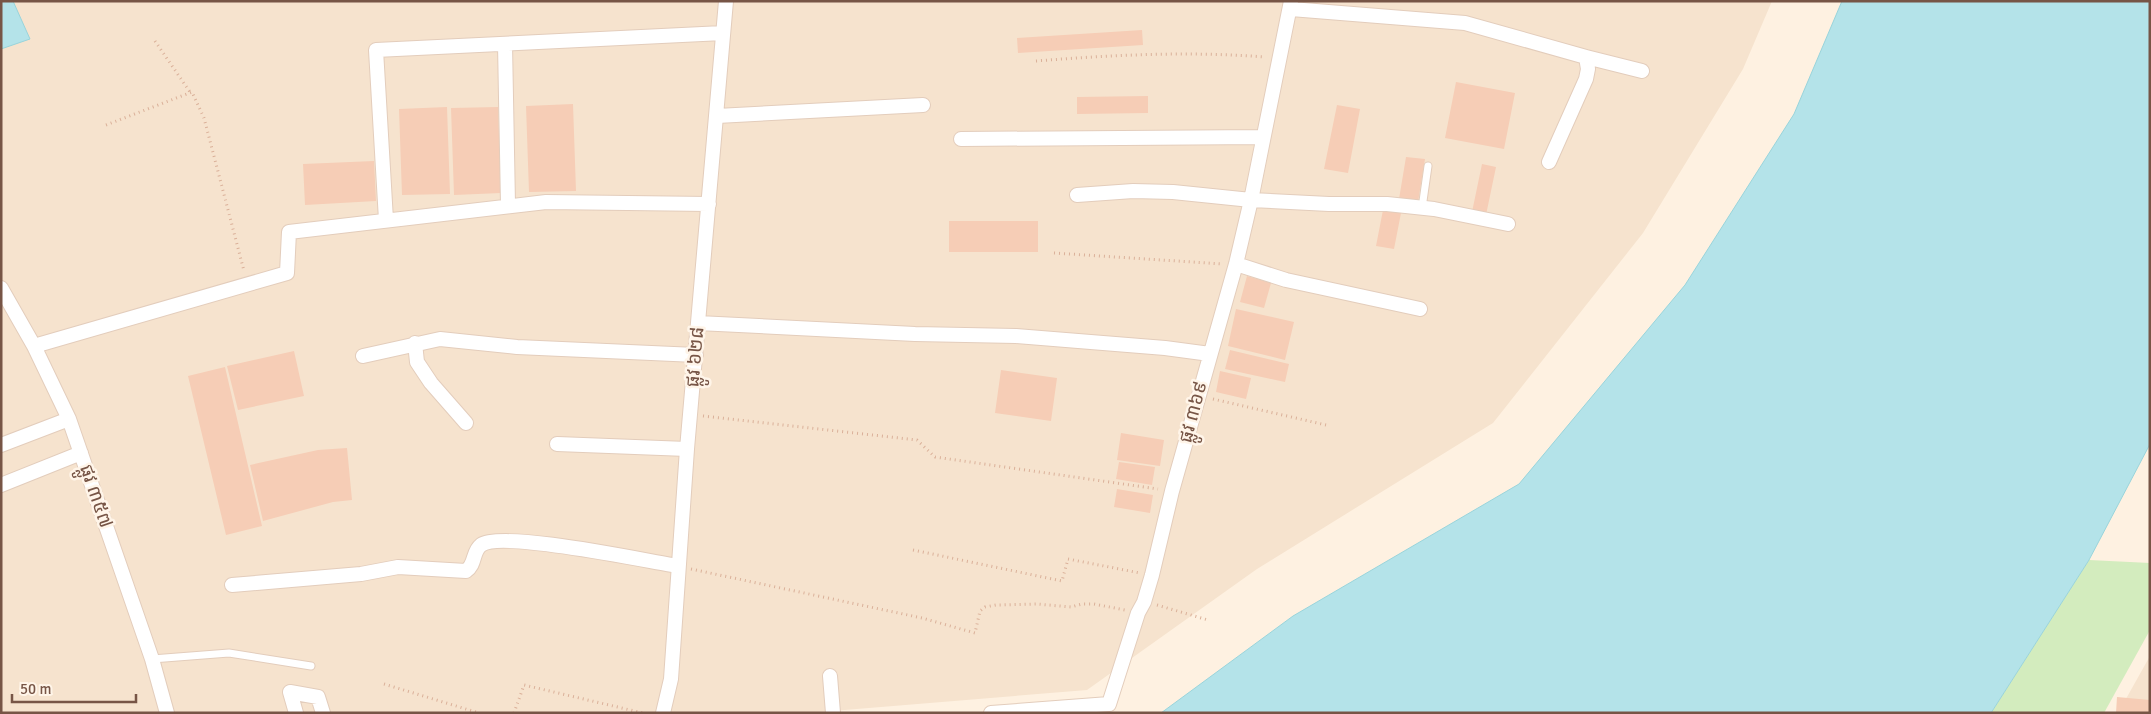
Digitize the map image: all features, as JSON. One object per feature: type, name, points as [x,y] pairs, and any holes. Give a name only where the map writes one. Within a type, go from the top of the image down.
[{"type":"street","name":"ផ្លូវ ៦២៨","points":[[663,713],[671,679],[687,449],[726,1]]},
{"type":"street","points":[[1291,5],[1465,23],[1642,71]]},
{"type":"street","name":"ផ្លូវ ៣៦៩","points":[[991,713],[1109,704],[1152,576],[1172,490],[1236,264],[1291,5]]},
{"type":"street","points":[[386,220],[376,50],[723,34]]},
{"type":"street","points":[[505,44],[508,205]]},
{"type":"street","points":[[1549,162],[1586,79],[1588,69],[1586,57]]},
{"type":"street","points":[[717,116],[923,105]]},
{"type":"street","points":[[961,139],[1263,137]]},
{"type":"street","points":[[1077,195],[1133,191],[1173,192],[1251,200],[1329,204],[1387,204],[1422,208],[1508,224]]},
{"type":"street","points":[[34,346],[287,273],[289,232],[546,202],[709,204]]},
{"type":"street","points":[[1236,264],[1286,280],[1420,309]]},
{"type":"street","name":"ផ្លូវ ៣៥៧","points":[[1,288],[34,346],[69,419],[152,659],[167,713]]},
{"type":"street","points":[[698,323],[915,334],[1016,336],[1165,348],[1210,354]]},
{"type":"street","points":[[363,356],[440,339],[517,347],[696,355]]},
{"type":"street","points":[[415,343],[417,362],[431,383],[466,423]]},
{"type":"street","points":[[1,445],[69,419]]},
{"type":"street","points":[[557,444],[687,449]]},
{"type":"street","points":[[1,485],[81,453]]},
{"type":"street","points":[[232,585],[361,574],[398,567],[466,571],[471,567],[477,550],[481,545],[498,540],[537,543],[678,566]]},
{"type":"street","points":[[830,676],[833,713]]},
{"type":"street","points":[[296,713],[290,692],[318,697],[323,713]]},
{"type":"lane","points":[[1422,208],[1428,166]]},
{"type":"lane","points":[[152,659],[229,653],[311,666]]},
{"type":"path","points":[[155,41],[190,92],[192,92],[204,118],[247,284]]},
{"type":"path","points":[[1036,60],[1107,55],[1174,54],[1221,54],[1281,58]]},
{"type":"path","points":[[106,125],[190,92]]},
{"type":"path","points":[[1054,253],[1236,264]]},
{"type":"path","points":[[1198,395],[1326,425]]},
{"type":"path","points":[[690,415],[917,440],[935,457],[1172,490]]},
{"type":"path","points":[[913,550],[1062,581],[1068,559],[1152,576]]},
{"type":"path","points":[[678,566],[922,618],[975,633],[980,611],[985,607],[996,605],[1038,604],[1071,608],[1082,604],[1094,604],[1141,607],[1208,620]]},
{"type":"path","points":[[384,684],[479,713]]},
{"type":"path","points":[[514,713],[524,685],[643,713]]},
{"type":"shaded area","points":[[1,1],[1772,1],[1743,69],[1643,233],[1493,423],[1257,569],[1087,690],[808,713],[1,713]]},
{"type":"shaded area","points":[[2150,656],[2150,713],[2118,713]]},
{"type":"green space","points":[[2089,560],[2150,563],[2150,630],[2104,713],[1991,713]]},
{"type":"water","points":[[1,1],[13,1],[30,39],[1,49]]},
{"type":"water","points":[[1842,1],[2150,1],[2150,444],[2089,560],[1991,713],[1161,713],[1293,616],[1519,484],[1685,285],[1794,114]]},
{"type":"building","points":[[1142,30],[1143,45],[1018,53],[1017,38]]},
{"type":"building","points":[[1456,82],[1515,93],[1504,149],[1445,138]]},
{"type":"building","points":[[1148,96],[1148,113],[1077,114],[1077,97]]},
{"type":"building","points":[[573,104],[576,191],[529,192],[526,106]]},
{"type":"building","points":[[1337,105],[1360,109],[1348,173],[1324,169]]},
{"type":"building","points":[[447,107],[450,194],[402,195],[399,109]]},
{"type":"building","points":[[498,107],[501,193],[454,195],[451,108]]},
{"type":"building","points":[[1406,157],[1425,159],[1418,202],[1399,199]]},
{"type":"building","points":[[374,161],[376,201],[305,205],[303,164]]},
{"type":"building","points":[[1482,164],[1496,167],[1486,215],[1472,212]]},
{"type":"building","points":[[1383,210],[1401,213],[1394,249],[1376,246]]},
{"type":"building","points":[[949,221],[1038,221],[1038,252],[949,252]]},
{"type":"building","points":[[1247,276],[1271,283],[1264,308],[1240,302]]},
{"type":"building","points":[[1236,309],[1294,322],[1285,360],[1228,346]]},
{"type":"building","points":[[1230,350],[1289,364],[1285,382],[1225,369]]},
{"type":"building","points":[[294,351],[304,396],[238,410],[227,366]]},
{"type":"building","points":[[225,367],[262,526],[226,535],[188,376]]},
{"type":"building","points":[[1001,370],[1057,378],[1051,421],[995,413]]},
{"type":"building","points":[[1220,371],[1251,378],[1246,399],[1216,392]]},
{"type":"building","points":[[1121,433],[1164,440],[1160,466],[1117,460]]},
{"type":"building","points":[[347,448],[352,500],[333,502],[263,521],[250,465],[318,450]]},
{"type":"building","points":[[1119,462],[1155,467],[1152,485],[1116,479]]},
{"type":"building","points":[[1117,489],[1153,495],[1150,513],[1114,507]]},
{"type":"building","points":[[2117,697],[2150,700],[2150,713],[2116,713]]}]
